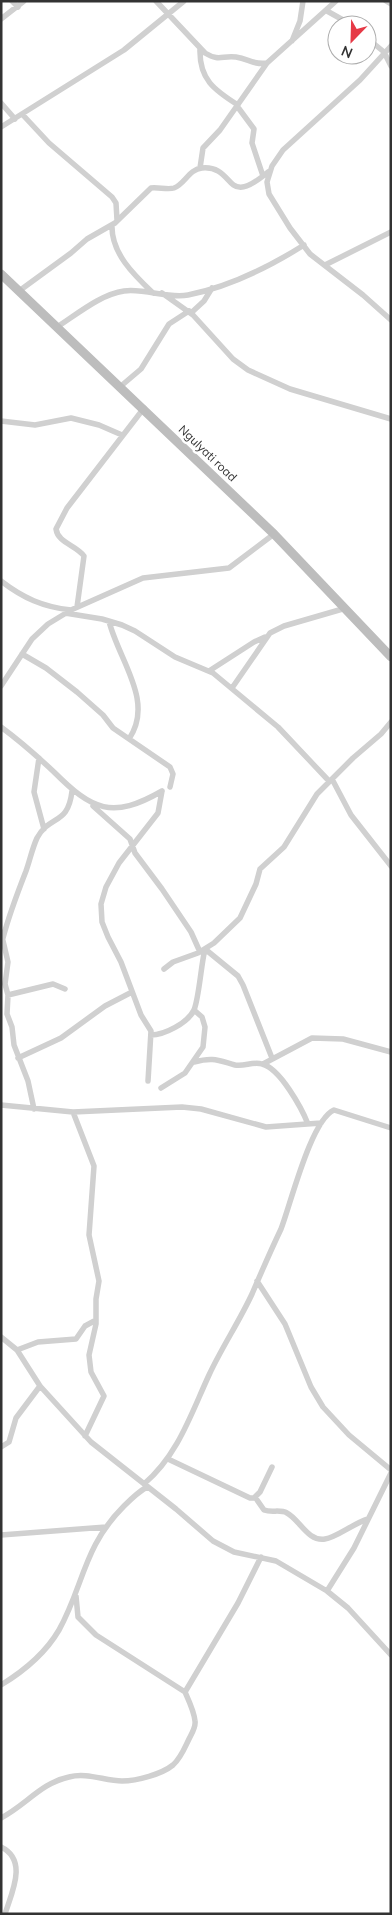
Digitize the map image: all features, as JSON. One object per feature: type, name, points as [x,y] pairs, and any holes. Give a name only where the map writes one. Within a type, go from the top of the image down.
[{"type":"main road","name":"Ngulyati road","points":[[1,274],[121,386],[274,534],[391,657]]},
{"type":"street","points":[[12,1],[18,6]]},
{"type":"street","points":[[1,19],[24,1]]},
{"type":"street","points":[[156,1],[200,49],[215,59],[237,57],[251,63],[267,63]]},
{"type":"street","points":[[1,127],[124,50],[184,1]]},
{"type":"street","points":[[291,43],[300,21],[303,1]]},
{"type":"street","points":[[200,168],[202,148],[220,130],[267,63],[336,1]]},
{"type":"street","points":[[386,1],[391,4]]},
{"type":"street","points":[[327,11],[334,15]]},
{"type":"street","points":[[377,46],[384,52],[391,66]]},
{"type":"street","points":[[391,46],[360,80],[283,150],[270,171],[267,182],[270,194],[304,245],[391,320]]},
{"type":"street","points":[[200,49],[200,62],[207,80],[238,105],[254,129],[252,139],[263,176]]},
{"type":"street","points":[[1,103],[15,119]]},
{"type":"street","points":[[22,114],[49,142],[112,196],[116,203],[112,235],[116,247],[131,271],[153,293]]},
{"type":"street","points":[[19,291],[87,239],[114,223],[151,188],[172,189],[196,169],[200,168],[211,169],[244,189],[270,171]]},
{"type":"street","points":[[325,265],[391,232]]},
{"type":"street","points":[[57,327],[101,300],[123,291],[186,295],[212,288],[280,260],[304,245]]},
{"type":"street","points":[[121,386],[141,370],[168,324],[204,302],[212,288]]},
{"type":"street","points":[[162,293],[190,312],[233,359],[268,381],[328,402],[391,419]]},
{"type":"street","points":[[71,610],[84,556],[79,550],[59,538],[56,529],[67,508],[144,408]]},
{"type":"street","points":[[1,421],[35,425],[71,418],[99,425],[122,435]]},
{"type":"street","points":[[1,686],[32,639],[48,624],[71,610],[143,578],[229,568],[274,534]]},
{"type":"street","points":[[1,581],[29,600],[109,621],[135,631],[175,657],[209,671],[232,688],[278,728],[313,767],[330,780],[351,815],[391,866]]},
{"type":"street","points":[[209,671],[254,642],[284,626],[346,608]]},
{"type":"street","points":[[109,621],[115,644],[131,675],[139,710],[137,726],[129,739]]},
{"type":"street","points":[[232,688],[266,637]]},
{"type":"street","points":[[22,654],[64,681],[103,715],[113,728],[170,767],[174,774],[170,787]]},
{"type":"street","points":[[164,969],[174,962],[203,950],[222,937],[240,918],[256,884],[260,869],[284,847],[303,812],[330,780],[381,734],[391,722]]},
{"type":"street","points":[[1,727],[39,758],[72,790],[91,804],[130,839],[135,853],[153,874],[203,950],[238,976],[272,1058]]},
{"type":"street","points":[[39,758],[34,792],[44,829]]},
{"type":"street","points":[[3,938],[11,906],[32,850],[44,829],[63,816],[70,803],[72,790]]},
{"type":"street","points":[[91,804],[108,808],[124,807],[162,791],[158,814],[112,874],[102,904],[102,922],[121,962],[141,1014],[149,1026],[151,1035],[148,1081]]},
{"type":"street","points":[[1,932],[8,962],[5,984],[8,995],[7,1014],[12,1027],[18,1058],[28,1081],[34,1109]]},
{"type":"street","points":[[151,1035],[161,1034],[175,1026],[194,1010],[203,950]]},
{"type":"street","points":[[8,995],[52,984],[64,989]]},
{"type":"street","points":[[18,1058],[61,1038],[105,1006],[132,992]]},
{"type":"street","points":[[161,1088],[185,1073],[203,1047],[205,1027],[202,1017],[194,1010]]},
{"type":"street","points":[[194,1062],[212,1058],[237,1066],[262,1064],[312,1038],[324,1037],[367,1044],[391,1052]]},
{"type":"street","points":[[262,1064],[276,1073],[284,1083],[304,1113],[308,1124]]},
{"type":"street","points":[[1,1105],[73,1112],[182,1107],[201,1109],[266,1127],[321,1123]]},
{"type":"street","points":[[1,1685],[30,1665],[45,1650],[59,1630],[76,1592],[88,1557],[106,1527],[161,1470],[186,1428],[209,1376],[257,1281],[283,1222],[303,1160],[321,1123],[334,1110],[391,1128]]},
{"type":"street","points":[[73,1112],[94,1166],[89,1235],[99,1281],[96,1299],[96,1320],[89,1355],[91,1372],[104,1396],[85,1436]]},
{"type":"street","points":[[257,1281],[285,1324],[311,1387],[323,1407],[349,1435],[391,1471],[354,1548],[327,1591]]},
{"type":"street","points":[[17,1350],[38,1342],[76,1339],[85,1326],[96,1320]]},
{"type":"street","points":[[1,1337],[17,1350],[40,1386],[85,1436],[213,1541],[234,1552],[261,1557],[293,1570],[327,1591],[348,1608],[391,1655]]},
{"type":"street","points":[[1,1447],[8,1442],[20,1411],[40,1386]]},
{"type":"street","points":[[168,1459],[250,1498],[255,1497]]},
{"type":"street","points":[[255,1497],[272,1467]]},
{"type":"street","points":[[255,1497],[264,1510],[287,1513],[305,1530],[320,1539],[326,1539],[349,1526],[368,1519]]},
{"type":"street","points":[[1,1534],[106,1527]]},
{"type":"street","points":[[185,1692],[238,1603],[261,1557]]},
{"type":"street","points":[[1,1818],[17,1810],[40,1788],[54,1781],[72,1776],[86,1776],[124,1781],[138,1779],[173,1765],[194,1728],[193,1713],[185,1692],[96,1635],[78,1616],[76,1592]]},
{"type":"street","points":[[1,1847],[10,1852],[17,1865],[15,1884],[2,1914]]}]
